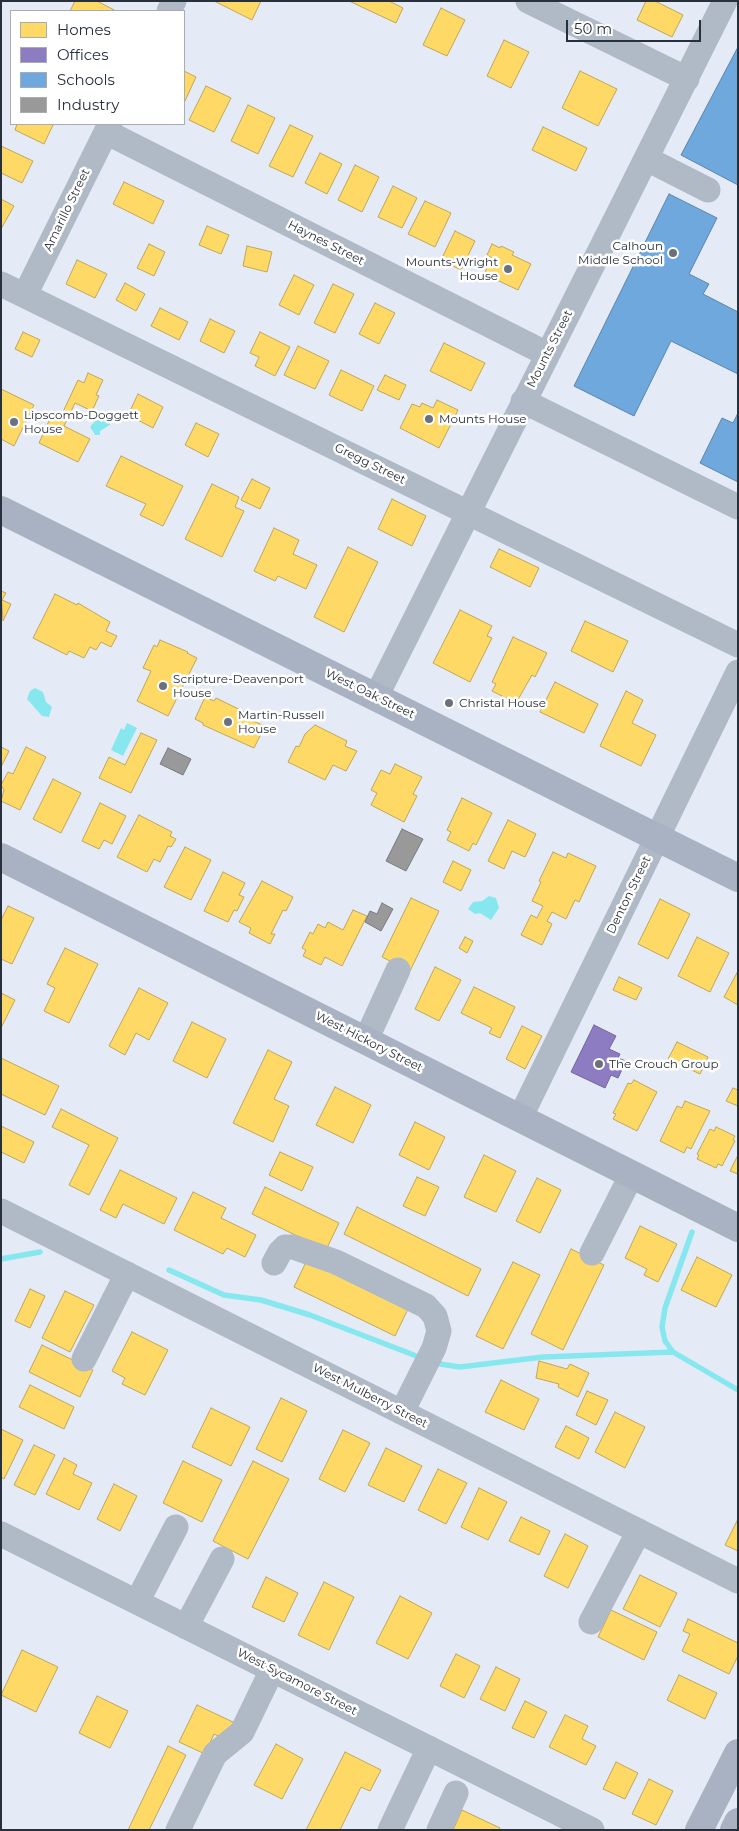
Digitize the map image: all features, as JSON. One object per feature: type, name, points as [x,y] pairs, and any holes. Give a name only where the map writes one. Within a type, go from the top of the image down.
[{"type":"main road","name":"West Oak Street","points":[[1,510],[738,878]]},
{"type":"main road","name":"West Hickory Street","points":[[1,857],[738,1228]]},
{"type":"main road","points":[[699,1830],[738,1752]]},
{"type":"main road","points":[[734,1830],[738,1822]]},
{"type":"street","points":[[528,1],[687,79]]},
{"type":"street","name":"Mounts Street","points":[[376,697],[467,512],[647,159],[725,1]]},
{"type":"street","name":"Amarillo Street","points":[[25,295],[108,128]]},
{"type":"street","name":"Haynes Street","points":[[108,128],[547,354]]},
{"type":"street","points":[[647,159],[708,190]]},
{"type":"street","name":"Gregg Street","points":[[1,284],[738,645]]},
{"type":"street","points":[[524,401],[738,506]]},
{"type":"street","name":"Denton Street","points":[[520,1118],[738,672]]},
{"type":"street","points":[[366,1040],[398,970]]},
{"type":"street","points":[[592,1253],[632,1174]]},
{"type":"street","name":"West Mulberry Street","points":[[1,1211],[738,1581]]},
{"type":"street","points":[[274,1262],[285,1247],[293,1247],[336,1262],[426,1306],[435,1316],[439,1331],[429,1358],[402,1412]]},
{"type":"street","points":[[84,1359],[127,1274]]},
{"type":"street","points":[[137,1602],[176,1527]]},
{"type":"street","points":[[591,1622],[639,1531]]},
{"type":"street","name":"West Sycamore Street","points":[[1,1534],[592,1830]]},
{"type":"street","points":[[186,1627],[222,1559]]},
{"type":"street","points":[[178,1830],[215,1754],[242,1732],[272,1670]]},
{"type":"street","points":[[390,1830],[429,1748]]},
{"type":"street","points":[[439,1830],[456,1793]]},
{"type":"water","points":[[103,411],[109,413],[110,425],[100,431],[100,435],[95,435],[90,427]]},
{"type":"water","points":[[35,688],[43,692],[46,702],[52,707],[49,717],[42,716],[27,699],[30,691]]},
{"type":"water","points":[[127,723],[137,728],[123,756],[111,750],[121,728],[124,730]]},
{"type":"water","points":[[489,896],[496,898],[499,908],[491,920],[480,913],[475,914],[468,909],[473,902],[482,901]]},
{"type":"building: Homes","points":[[75,1],[97,1],[114,10],[70,10]]},
{"type":"building: Homes","points":[[214,1],[261,1],[252,20]]},
{"type":"building: Homes","points":[[349,1],[389,1],[403,8],[396,23]]},
{"type":"building: Homes","points":[[646,1],[655,1],[683,15],[672,37],[637,20]]},
{"type":"building: Homes","points":[[441,8],[465,20],[447,56],[423,45]]},
{"type":"building: Homes","points":[[504,40],[529,52],[511,88],[487,76]]},
{"type":"building: Homes","points":[[580,71],[617,89],[598,126],[562,108]]},
{"type":"building: Homes","points":[[185,72],[196,77],[185,101]]},
{"type":"building: Homes","points":[[206,86],[231,98],[214,132],[189,120]]},
{"type":"building: Homes","points":[[248,105],[275,118],[258,154],[231,141]]},
{"type":"building: Homes","points":[[17,125],[53,125],[44,144],[15,130]]},
{"type":"building: Homes","points":[[290,125],[313,136],[293,177],[269,166]]},
{"type":"building: Homes","points":[[543,127],[587,148],[576,171],[532,150]]},
{"type":"building: Homes","points":[[1,146],[33,161],[22,183],[1,173]]},
{"type":"building: Homes","points":[[320,153],[342,164],[327,194],[305,183]]},
{"type":"building: Homes","points":[[355,165],[379,177],[362,212],[338,200]]},
{"type":"building: Homes","points":[[124,182],[164,201],[153,224],[113,204]]},
{"type":"building: Homes","points":[[393,186],[417,198],[402,228],[378,217]]},
{"type":"building: Homes","points":[[1,199],[14,206],[1,229]]},
{"type":"building: Homes","points":[[425,201],[451,213],[435,247],[408,234]]},
{"type":"building: Homes","points":[[207,226],[229,235],[221,254],[199,245]]},
{"type":"building: Homes","points":[[455,231],[475,241],[461,270],[441,260]]},
{"type":"building: Homes","points":[[149,244],[165,252],[154,276],[137,268]]},
{"type":"building: Homes","name":"Mounts-Wright House","points":[[492,244],[514,252],[512,255],[531,264],[518,290],[484,274],[492,258],[487,255]]},
{"type":"building: Homes","points":[[247,246],[272,252],[267,272],[243,266]]},
{"type":"building: Homes","points":[[77,260],[107,274],[95,298],[66,284]]},
{"type":"building: Homes","points":[[294,275],[314,285],[299,315],[279,305]]},
{"type":"building: Homes","points":[[125,283],[145,294],[136,311],[116,300]]},
{"type":"building: Homes","points":[[333,284],[354,294],[335,333],[314,323]]},
{"type":"building: Homes","points":[[375,303],[395,313],[379,344],[359,334]]},
{"type":"building: Homes","points":[[160,308],[188,322],[179,340],[151,326]]},
{"type":"building: Homes","points":[[210,319],[235,331],[224,353],[200,341]]},
{"type":"building: Homes","points":[[23,332],[40,340],[32,357],[15,349]]},
{"type":"building: Homes","points":[[260,332],[290,347],[275,376],[255,366],[259,357],[250,353]]},
{"type":"building: Homes","points":[[444,343],[485,363],[471,391],[430,371]]},
{"type":"building: Homes","points":[[298,346],[329,361],[315,389],[284,375]]},
{"type":"building: Homes","points":[[341,370],[374,386],[362,411],[329,395]]},
{"type":"building: Homes","points":[[88,373],[103,380],[96,395],[99,396],[92,411],[75,403],[64,426],[90,439],[78,462],[39,443],[52,414],[61,416],[78,380],[84,383]]},
{"type":"building: Homes","points":[[385,375],[406,385],[399,400],[377,390]]},
{"type":"building: Homes","name":"Lipscomb-Doggett House","points":[[1,389],[34,405],[14,446],[1,439]]},
{"type":"building: Homes","points":[[138,394],[163,407],[153,428],[128,415]]},
{"type":"building: Homes","name":"Mounts House","points":[[437,400],[458,410],[439,448],[400,428],[412,404],[420,407],[422,403],[433,408]]},
{"type":"building: Homes","points":[[196,423],[219,434],[208,457],[185,445]]},
{"type":"building: Homes","points":[[121,456],[183,486],[163,526],[140,515],[146,504],[106,486]]},
{"type":"building: Homes","points":[[252,479],[270,488],[260,509],[241,500]]},
{"type":"building: Homes","points":[[212,484],[239,497],[235,507],[244,511],[222,557],[185,539]]},
{"type":"building: Homes","points":[[392,499],[426,516],[412,546],[378,529]]},
{"type":"building: Homes","points":[[274,528],[299,540],[293,554],[317,565],[306,589],[278,576],[275,581],[254,571]]},
{"type":"building: Homes","points":[[348,547],[378,562],[344,632],[314,617]]},
{"type":"building: Homes","points":[[499,549],[539,568],[530,587],[490,567]]},
{"type":"building: Homes","points":[[1,591],[6,593],[2,600],[11,604],[3,621]]},
{"type":"building: Homes","points":[[55,594],[77,605],[78,603],[110,622],[106,631],[117,636],[111,647],[101,642],[96,650],[90,647],[84,658],[69,651],[67,655],[33,638]]},
{"type":"building: Homes","name":"Christal House","points":[[460,610],[492,626],[487,636],[492,638],[470,682],[433,663]]},
{"type":"building: Homes","points":[[585,621],[628,641],[613,672],[571,651]]},
{"type":"building: Homes","points":[[513,637],[547,653],[535,677],[532,675],[516,703],[492,691],[496,684],[492,682]]},
{"type":"building: Homes","name":"Scripture-Deavenport House","points":[[160,640],[197,658],[168,716],[137,701],[151,671],[143,668],[154,645],[157,647]]},
{"type":"building: Homes","points":[[555,682],[598,704],[584,733],[540,712]]},
{"type":"building: Homes","points":[[626,691],[643,700],[632,723],[656,735],[641,766],[600,746]]},
{"type":"building: Homes","name":"Martin-Russell House","points":[[205,697],[214,701],[216,698],[255,717],[253,721],[265,726],[254,748],[203,725],[203,723],[195,719]]},
{"type":"building: Homes","points":[[315,725],[347,741],[345,746],[357,751],[346,771],[333,765],[325,780],[288,762],[296,746],[299,747],[305,734]]},
{"type":"building: Homes","points":[[141,733],[157,740],[131,793],[99,778],[109,757],[125,765]]},
{"type":"building: Homes","points":[[1,747],[9,751],[1,767]]},
{"type":"building: Homes","points":[[26,747],[46,757],[20,810],[1,801],[4,790],[1,785],[8,772],[13,774]]},
{"type":"building: Homes","points":[[395,764],[422,777],[413,794],[417,796],[404,822],[371,805],[377,793],[371,790],[381,770],[390,774]]},
{"type":"building: Homes","points":[[53,779],[81,793],[61,833],[33,819]]},
{"type":"building: Homes","points":[[462,798],[492,813],[476,845],[473,843],[469,851],[447,840],[451,832],[447,830]]},
{"type":"building: Homes","points":[[100,803],[126,816],[112,844],[104,840],[99,849],[82,841]]},
{"type":"building: Homes","points":[[139,815],[172,832],[170,836],[176,839],[171,847],[168,846],[160,862],[154,859],[147,872],[117,857]]},
{"type":"building: Homes","points":[[508,820],[536,834],[525,857],[512,851],[504,869],[488,861]]},
{"type":"building: Homes","points":[[185,847],[211,860],[191,900],[164,887]]},
{"type":"building: Homes","points":[[553,852],[566,858],[568,853],[596,866],[579,902],[575,900],[566,919],[552,912],[547,921],[552,924],[542,945],[521,935],[531,915],[537,918],[543,906],[532,901]]},
{"type":"building: Homes","points":[[453,861],[471,870],[461,891],[443,882]]},
{"type":"building: Homes","points":[[223,872],[245,883],[239,895],[244,897],[237,911],[234,910],[228,922],[204,911]]},
{"type":"building: Homes","points":[[262,881],[293,897],[286,911],[283,910],[271,934],[275,934],[270,944],[249,933],[251,928],[239,922]]},
{"type":"building: Homes","points":[[411,898],[439,911],[410,971],[382,957]]},
{"type":"building: Homes","points":[[660,899],[690,914],[668,959],[638,944]]},
{"type":"building: Homes","points":[[8,906],[34,918],[12,964],[1,959],[1,920]]},
{"type":"building: Homes","points":[[353,910],[367,916],[342,966],[325,957],[321,965],[303,956],[306,950],[302,948],[310,932],[313,934],[318,924],[325,928],[328,922],[343,930]]},
{"type":"building: Homes","points":[[465,937],[473,941],[467,953],[459,948]]},
{"type":"building: Homes","points":[[697,937],[729,953],[710,992],[678,976]]},
{"type":"building: Homes","points":[[65,948],[98,964],[69,1023],[44,1011],[55,988],[47,984]]},
{"type":"building: Homes","points":[[435,967],[461,980],[439,1021],[415,1009]]},
{"type":"building: Homes","points":[[738,971],[738,1005],[724,997]]},
{"type":"building: Homes","points":[[619,977],[642,988],[636,1000],[613,990]]},
{"type":"building: Homes","points":[[474,987],[515,1007],[500,1038],[489,1033],[492,1028],[461,1013]]},
{"type":"building: Homes","points":[[139,988],[168,1003],[149,1040],[136,1033],[125,1055],[109,1046]]},
{"type":"building: Homes","points":[[1,993],[15,1000],[1,1028]]},
{"type":"building: Homes","points":[[192,1022],[226,1039],[207,1078],[173,1061]]},
{"type":"building: Homes","points":[[522,1026],[542,1036],[525,1069],[506,1059]]},
{"type":"building: Homes","points":[[677,1042],[708,1057],[700,1074],[668,1059]]},
{"type":"building: Homes","points":[[268,1050],[292,1062],[274,1099],[289,1106],[273,1142],[233,1123]]},
{"type":"building: Homes","points":[[1,1058],[59,1086],[45,1115],[1,1094]]},
{"type":"building: Homes","points":[[634,1080],[657,1092],[637,1131],[613,1119],[616,1114],[613,1113],[628,1083],[631,1084]]},
{"type":"building: Homes","points":[[335,1087],[371,1105],[353,1143],[316,1125]]},
{"type":"building: Homes","points":[[733,1088],[738,1090],[738,1106],[726,1101]]},
{"type":"building: Homes","points":[[685,1101],[710,1111],[691,1149],[687,1147],[684,1153],[660,1141],[677,1106],[682,1108]]},
{"type":"building: Homes","points":[[61,1109],[118,1138],[89,1195],[69,1185],[89,1145],[52,1127]]},
{"type":"building: Homes","points":[[415,1122],[445,1137],[429,1170],[399,1155]]},
{"type":"building: Homes","points":[[1,1126],[34,1142],[24,1163],[1,1152]]},
{"type":"building: Homes","points":[[716,1127],[735,1136],[733,1140],[735,1141],[722,1166],[718,1164],[716,1168],[697,1159],[699,1155],[697,1154],[710,1129],[714,1131]]},
{"type":"building: Homes","points":[[280,1152],[313,1167],[302,1191],[269,1175]]},
{"type":"building: Homes","points":[[484,1155],[516,1171],[496,1212],[464,1197]]},
{"type":"building: Homes","points":[[738,1155],[738,1174],[730,1171]]},
{"type":"building: Homes","points":[[120,1170],[177,1198],[164,1224],[123,1204],[116,1218],[100,1210]]},
{"type":"building: Homes","points":[[417,1177],[439,1187],[425,1216],[403,1206]]},
{"type":"building: Homes","points":[[537,1178],[561,1190],[540,1233],[516,1221]]},
{"type":"building: Homes","points":[[265,1187],[339,1223],[326,1250],[252,1214]]},
{"type":"building: Homes","points":[[193,1192],[226,1208],[221,1218],[256,1235],[245,1257],[227,1248],[223,1254],[174,1230]]},
{"type":"building: Homes","points":[[357,1207],[481,1269],[468,1296],[344,1234]]},
{"type":"building: Homes","points":[[640,1226],[677,1244],[658,1282],[644,1275],[647,1269],[625,1258]]},
{"type":"building: Homes","points":[[571,1249],[604,1265],[563,1350],[531,1334]]},
{"type":"building: Homes","points":[[697,1257],[732,1275],[716,1307],[681,1290]]},
{"type":"building: Homes","points":[[307,1260],[408,1309],[395,1336],[294,1287]]},
{"type":"building: Homes","points":[[513,1262],[540,1275],[503,1349],[476,1336]]},
{"type":"building: Homes","points":[[30,1289],[45,1296],[30,1328],[15,1321]]},
{"type":"building: Homes","points":[[65,1291],[94,1305],[70,1352],[42,1338]]},
{"type":"building: Homes","points":[[132,1332],[168,1350],[145,1395],[122,1384],[125,1378],[112,1371]]},
{"type":"building: Homes","points":[[42,1345],[93,1370],[80,1397],[29,1372]]},
{"type":"building: Homes","points":[[539,1361],[567,1369],[570,1364],[589,1373],[578,1397],[558,1387],[559,1384],[536,1378]]},
{"type":"building: Homes","points":[[501,1380],[539,1399],[524,1430],[485,1412]]},
{"type":"building: Homes","points":[[30,1385],[74,1407],[64,1429],[19,1407]]},
{"type":"building: Homes","points":[[587,1391],[608,1400],[596,1425],[576,1415]]},
{"type":"building: Homes","points":[[281,1398],[307,1411],[282,1462],[256,1449]]},
{"type":"building: Homes","points":[[211,1408],[250,1427],[231,1466],[192,1447]]},
{"type":"building: Homes","points":[[615,1412],[645,1427],[625,1468],[595,1452]]},
{"type":"building: Homes","points":[[566,1426],[589,1438],[579,1459],[555,1447]]},
{"type":"building: Homes","points":[[1,1429],[23,1440],[4,1479],[1,1477]]},
{"type":"building: Homes","points":[[343,1430],[370,1443],[345,1492],[319,1479]]},
{"type":"building: Homes","points":[[34,1445],[55,1455],[35,1495],[14,1485]]},
{"type":"building: Homes","points":[[386,1448],[422,1466],[404,1502],[368,1485]]},
{"type":"building: Homes","points":[[64,1458],[77,1465],[73,1474],[92,1483],[79,1510],[46,1494]]},
{"type":"building: Homes","points":[[183,1461],[222,1480],[202,1522],[163,1503]]},
{"type":"building: Homes","points":[[253,1461],[289,1479],[248,1559],[213,1541]]},
{"type":"building: Homes","points":[[438,1469],[467,1483],[446,1524],[418,1510]]},
{"type":"building: Homes","points":[[114,1484],[137,1496],[120,1531],[97,1519]]},
{"type":"building: Homes","points":[[479,1488],[507,1502],[488,1540],[461,1527]]},
{"type":"building: Homes","points":[[521,1517],[550,1531],[539,1555],[509,1541]]},
{"type":"building: Homes","points":[[738,1519],[738,1551],[725,1545]]},
{"type":"building: Homes","points":[[565,1534],[588,1546],[568,1588],[544,1576]]},
{"type":"building: Homes","points":[[640,1575],[677,1593],[660,1627],[623,1609]]},
{"type":"building: Homes","points":[[266,1577],[298,1593],[284,1622],[252,1607]]},
{"type":"building: Homes","points":[[324,1582],[354,1597],[329,1650],[298,1635]]},
{"type":"building: Homes","points":[[400,1596],[432,1613],[408,1659],[376,1643]]},
{"type":"building: Homes","points":[[611,1610],[657,1632],[644,1660],[598,1637]]},
{"type":"building: Homes","points":[[688,1619],[738,1643],[738,1656],[729,1674],[682,1651],[690,1634],[683,1631]]},
{"type":"building: Homes","points":[[22,1650],[58,1667],[36,1712],[1,1695]]},
{"type":"building: Homes","points":[[456,1654],[480,1666],[464,1698],[440,1686]]},
{"type":"building: Homes","points":[[496,1667],[520,1679],[505,1711],[480,1699]]},
{"type":"building: Homes","points":[[679,1675],[717,1693],[705,1719],[667,1700]]},
{"type":"building: Homes","points":[[97,1696],[128,1711],[110,1748],[79,1733]]},
{"type":"building: Homes","points":[[525,1701],[547,1712],[534,1738],[512,1728]]},
{"type":"building: Homes","points":[[197,1705],[235,1723],[226,1740],[214,1734],[205,1754],[179,1742]]},
{"type":"building: Homes","points":[[565,1715],[588,1726],[582,1739],[596,1746],[586,1765],[549,1747]]},
{"type":"building: Homes","points":[[276,1744],[303,1759],[282,1799],[254,1785]]},
{"type":"building: Homes","points":[[168,1746],[186,1755],[149,1830],[128,1830]]},
{"type":"building: Homes","points":[[345,1752],[381,1770],[370,1791],[361,1787],[340,1830],[306,1830]]},
{"type":"building: Homes","points":[[616,1762],[638,1773],[625,1799],[603,1789]]},
{"type":"building: Homes","points":[[649,1779],[673,1791],[656,1825],[632,1814]]},
{"type":"building: Homes","points":[[462,1810],[500,1828],[499,1830],[453,1830]]},
{"type":"building: Offices","points":[[594,1025],[616,1036],[609,1049],[620,1054],[618,1058],[626,1061],[618,1078],[611,1075],[605,1088],[571,1072]]},
{"type":"building: Schools","points":[[738,47],[738,185],[681,155]]},
{"type":"building: Schools","points":[[669,194],[717,218],[689,274],[709,284],[703,294],[738,312],[738,374],[671,341],[634,416],[574,386]]},
{"type":"building: Schools","points":[[738,413],[738,482],[700,463],[722,418],[733,423]]},
{"type":"building: Industry","points":[[168,748],[191,759],[183,775],[160,764]]},
{"type":"building: Industry","points":[[402,829],[423,839],[406,871],[386,861]]},
{"type":"building: Industry","points":[[382,903],[393,909],[381,931],[365,922],[370,911],[377,914]]},
{"type":"waterway","points":[[692,1232],[665,1308],[662,1327],[665,1341],[673,1352],[738,1390]]},
{"type":"waterway","points":[[1,1259],[40,1252]]},
{"type":"waterway","points":[[169,1270],[224,1295],[261,1300],[310,1315],[419,1357]]},
{"type":"waterway","points":[[440,1364],[460,1367],[543,1357],[673,1352]]},
{"type":"place","name":"Calhoun Middle School","points":[[673,253]]},
{"type":"place","name":"Mounts-Wright House","points":[[508,269]]},
{"type":"place","name":"Mounts House","points":[[429,419]]},
{"type":"place","name":"Lipscomb-Doggett House","points":[[14,422]]},
{"type":"place","name":"Scripture-Deavenport House","points":[[163,686]]},
{"type":"place","name":"Christal House","points":[[449,703]]},
{"type":"place","name":"Martin-Russell House","points":[[228,722]]},
{"type":"place","name":"The Crouch Group","points":[[599,1064]]}]
